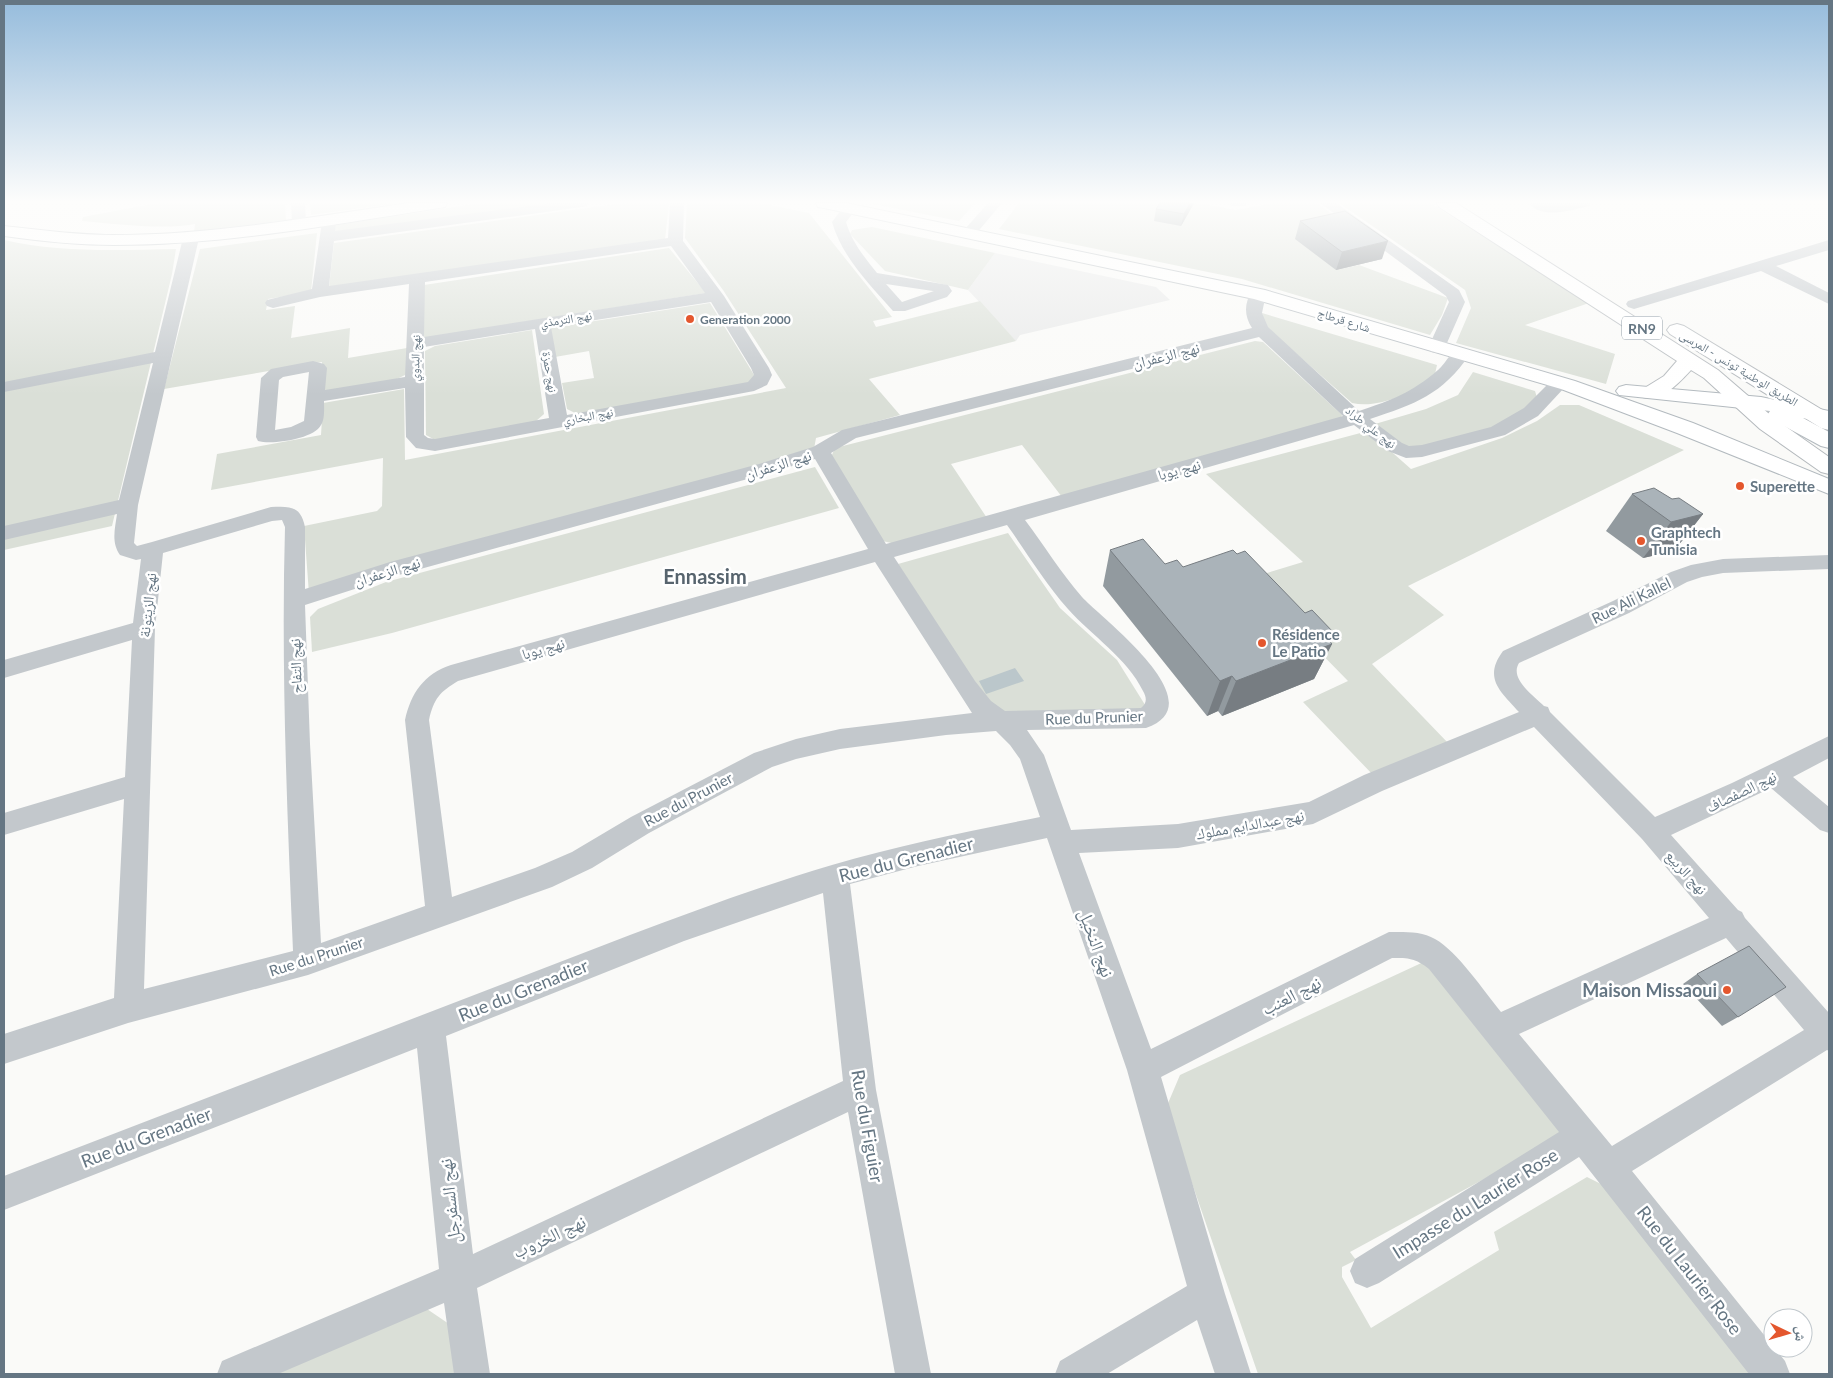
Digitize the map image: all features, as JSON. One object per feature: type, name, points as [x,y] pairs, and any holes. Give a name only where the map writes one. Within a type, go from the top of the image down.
[{"type":"main road","name":"شارع قرطاج","points":[[1134,267],[1258,294],[1563,384]]},
{"type":"main road","name":"الطريق الوطنية تونس - المرسى","points":[[1546,267],[1711,374],[1739,401],[1778,433],[1829,467]]},
{"type":"main road","name":"الطريق الوطنية تونس - المرسى","points":[[1575,267],[1744,369],[1823,411],[1829,423]]},
{"type":"main road","points":[[1650,393],[1671,380],[1689,359]]},
{"type":"main road","points":[[1711,374],[1829,441]]},
{"type":"main road","points":[[1563,384],[1823,411]]},
{"type":"main road","points":[[1563,384],[1685,428],[1829,487]]},
{"type":"main road","points":[[1679,395],[1673,402],[1685,428]]},
{"type":"street","name":"نهج الزيتونة","points":[[128,1008],[144,628],[153,549],[136,553],[127,550],[124,543],[128,505],[184,267]]},
{"type":"street","points":[[320,292],[323,267]]},
{"type":"street","points":[[273,303],[320,292],[501,267]]},
{"type":"street","points":[[695,267],[716,296]]},
{"type":"street","points":[[867,267],[874,277]]},
{"type":"street","points":[[1417,267],[1453,293],[1457,302],[1438,348]]},
{"type":"street","points":[[1634,304],[1754,267]]},
{"type":"street","points":[[1767,267],[1829,299]]},
{"type":"street","name":"نهج البدوي","points":[[415,437],[414,381],[417,280]]},
{"type":"street","name":"نهج علي طراد","points":[[1258,294],[1252,309],[1253,319],[1262,331],[1355,417],[1401,450],[1416,452],[1498,431],[1531,412],[1563,384]]},
{"type":"street","name":"نهج الترمذي","points":[[416,343],[716,296]]},
{"type":"street","name":"نهج البخاري","points":[[415,437],[422,444],[435,445],[754,386],[761,381],[763,376],[760,368],[716,296]]},
{"type":"street","name":"نهج حمزة","points":[[542,323],[559,421]]},
{"type":"street","name":"نهج الزعفران","points":[[293,601],[390,570],[704,486],[820,451],[849,434],[1262,331]]},
{"type":"street","name":"نهج يوبا","points":[[440,914],[417,720],[420,702],[432,685],[451,674],[1306,435],[1408,400],[1425,390],[1447,372],[1461,354]]},
{"type":"street","points":[[4,387],[162,356]]},
{"type":"street","points":[[316,397],[414,381]]},
{"type":"street","points":[[820,451],[881,554]]},
{"type":"street","points":[[4,533],[128,505]]},
{"type":"street","name":"نهج التفاح","points":[[153,549],[259,517],[285,513],[293,517],[295,527],[293,601],[308,961]]},
{"type":"street","name":"Rue du Prunier","points":[[4,1049],[128,1008],[308,961],[542,878],[582,860],[640,825],[763,760],[796,748],[887,732],[1001,720],[1146,718],[1155,712],[1159,702],[1155,690],[1147,678],[1125,652],[1075,603],[1012,517]]},
{"type":"street","name":"نهج النخيل","points":[[881,554],[979,705],[1001,720],[1019,738],[1031,755],[1144,1070],[1207,1294],[1233,1374]]},
{"type":"street","name":"Rue Ali Kallel","points":[[1539,714],[1515,692],[1505,676],[1505,665],[1511,657],[1526,649],[1621,607],[1679,577],[1699,570],[1723,566],[1829,562]]},
{"type":"street","points":[[4,669],[144,628]]},
{"type":"street","name":"نهج الربيع","points":[[1539,714],[1651,831],[1732,922],[1828,1035]]},
{"type":"street","name":"نهج عبدالدايم مملوك","points":[[1058,833],[1178,836],[1313,813],[1373,783],[1539,714]]},
{"type":"street","name":"نهج الصفصاف","points":[[1651,831],[1709,807],[1774,776],[1829,746]]},
{"type":"street","points":[[1774,776],[1829,822]]},
{"type":"street","points":[[4,824],[137,784]]},
{"type":"street","name":"Rue du Grenadier","points":[[4,1193],[430,1028],[587,964],[727,912],[835,876],[904,857],[1058,833]]},
{"type":"street","name":"Rue du Figuier","points":[[835,876],[860,1090],[913,1374]]},
{"type":"street","points":[[1498,1030],[1732,922]]},
{"type":"street","name":"نهج العنب","points":[[1144,1070],[1389,945],[1408,945],[1424,948],[1439,959]]},
{"type":"street","name":"Rue du Laurier Rose","points":[[1439,959],[1608,1167],[1772,1374]]},
{"type":"street","name":"نهج السفرجل","points":[[430,1028],[458,1279],[472,1374]]},
{"type":"street","points":[[1608,1167],[1828,1035]]},
{"type":"street","name":"نهج الخروب","points":[[235,1374],[458,1279],[860,1090]]},
{"type":"street","name":"Impasse du Laurier Rose","points":[[1367,1271],[1582,1136]]},
{"type":"street","points":[[1073,1374],[1207,1294]]},
{"type":"shaded area","points":[[4,267],[173,267],[112,526],[4,550]]},
{"type":"shaded area","points":[[195,267],[314,267],[311,292],[268,299],[266,310],[295,306],[291,338],[350,328],[348,358],[407,348],[407,374],[395,380],[328,392],[320,389],[322,362],[164,389]]},
{"type":"shaded area","points":[[331,267],[470,267],[329,287]]},
{"type":"shaded area","points":[[541,267],[685,267],[706,293],[424,338],[424,285]]},
{"type":"shaded area","points":[[706,267],[852,267],[892,317],[873,321],[876,327],[980,301],[1016,341],[869,379],[900,415],[816,438],[814,449],[309,594],[304,526],[377,511],[382,506],[383,458],[211,490],[217,454],[321,435],[323,403],[404,389],[405,460],[786,388]]},
{"type":"shaded area","points":[[882,267],[985,267],[968,290],[885,271]]},
{"type":"shaded area","points":[[985,267],[1063,267],[1156,287],[1170,300],[1020,335],[1016,341],[968,290]]},
{"type":"shaded area","points":[[1185,267],[1337,267],[1336,270],[1348,267],[1365,267],[1448,298],[1442,315],[1430,335],[1242,279]]},
{"type":"shaded area","points":[[1432,267],[1532,267],[1589,303],[1525,325],[1615,354],[1606,384],[1456,343],[1471,308],[1465,290]]},
{"type":"shaded area","points":[[710,303],[756,378],[747,384],[579,415],[567,409],[562,383],[594,378],[589,351],[555,357],[550,328]]},
{"type":"shaded area","points":[[1262,313],[1437,365],[1433,383],[1382,402],[1372,404],[1352,403],[1264,325]]},
{"type":"shaded area","points":[[532,330],[544,414],[535,422],[435,440],[426,435],[425,351],[435,346]]},
{"type":"shaded area","points":[[1255,341],[1263,342],[1342,415],[1340,421],[1062,497],[1022,445],[951,464],[987,518],[896,544],[878,540],[831,457],[835,448]]},
{"type":"shaded area","points":[[1473,372],[1535,391],[1538,401],[1508,422],[1410,454],[1375,424],[1426,409],[1458,395]]},
{"type":"shaded area","points":[[1560,405],[1579,405],[1684,450],[1408,586],[1444,615],[1372,664],[1449,744],[1375,777],[1303,702],[1348,681],[1303,635],[1237,582],[1303,562],[1206,474],[1368,431],[1411,469],[1502,438],[1537,421]]},
{"type":"shaded area","points":[[815,467],[839,508],[392,633],[312,652],[310,617],[318,609],[386,582]]},
{"type":"shaded area","points":[[1008,533],[1060,608],[1117,660],[1147,708],[1103,715],[996,715],[898,564]]},
{"type":"shaded area","points":[[1015,668],[1024,681],[986,694],[979,681]]},
{"type":"shaded area","points":[[1430,959],[1567,1134],[1350,1252],[1356,1260],[1342,1267],[1342,1277],[1371,1328],[1499,1250],[1494,1232],[1587,1177],[1611,1189],[1761,1374],[1258,1374],[1166,1108],[1180,1075]]},
{"type":"shaded area","points":[[427,1309],[449,1324],[455,1374],[276,1374]]},
{"type":"building","points":[[1654,488],[1672,499],[1679,498],[1703,514],[1671,522],[1632,494]]},
{"type":"building","points":[[1143,539],[1165,564],[1177,560],[1183,567],[1233,550],[1237,554],[1245,551],[1305,613],[1312,610],[1334,633],[1325,636],[1332,644],[1236,681],[1232,676],[1220,681],[1110,550]]},
{"type":"building","name":"Maison Missaoui","points":[[1749,946],[1786,987],[1738,1017],[1697,974]]},
{"type":"place","name":"Generation 2000","points":[[690,319]]},
{"type":"place","name":"Superette","points":[[1740,486]]},
{"type":"place","name":"Graphtech Tunisia","points":[[1641,541]]},
{"type":"place","name":"Résidence Le Patio","points":[[1262,643]]},
{"type":"place","name":"Maison Missaoui","points":[[1727,990]]},
{"type":"district","name":"Ennassim","points":[[705,576]]}]
